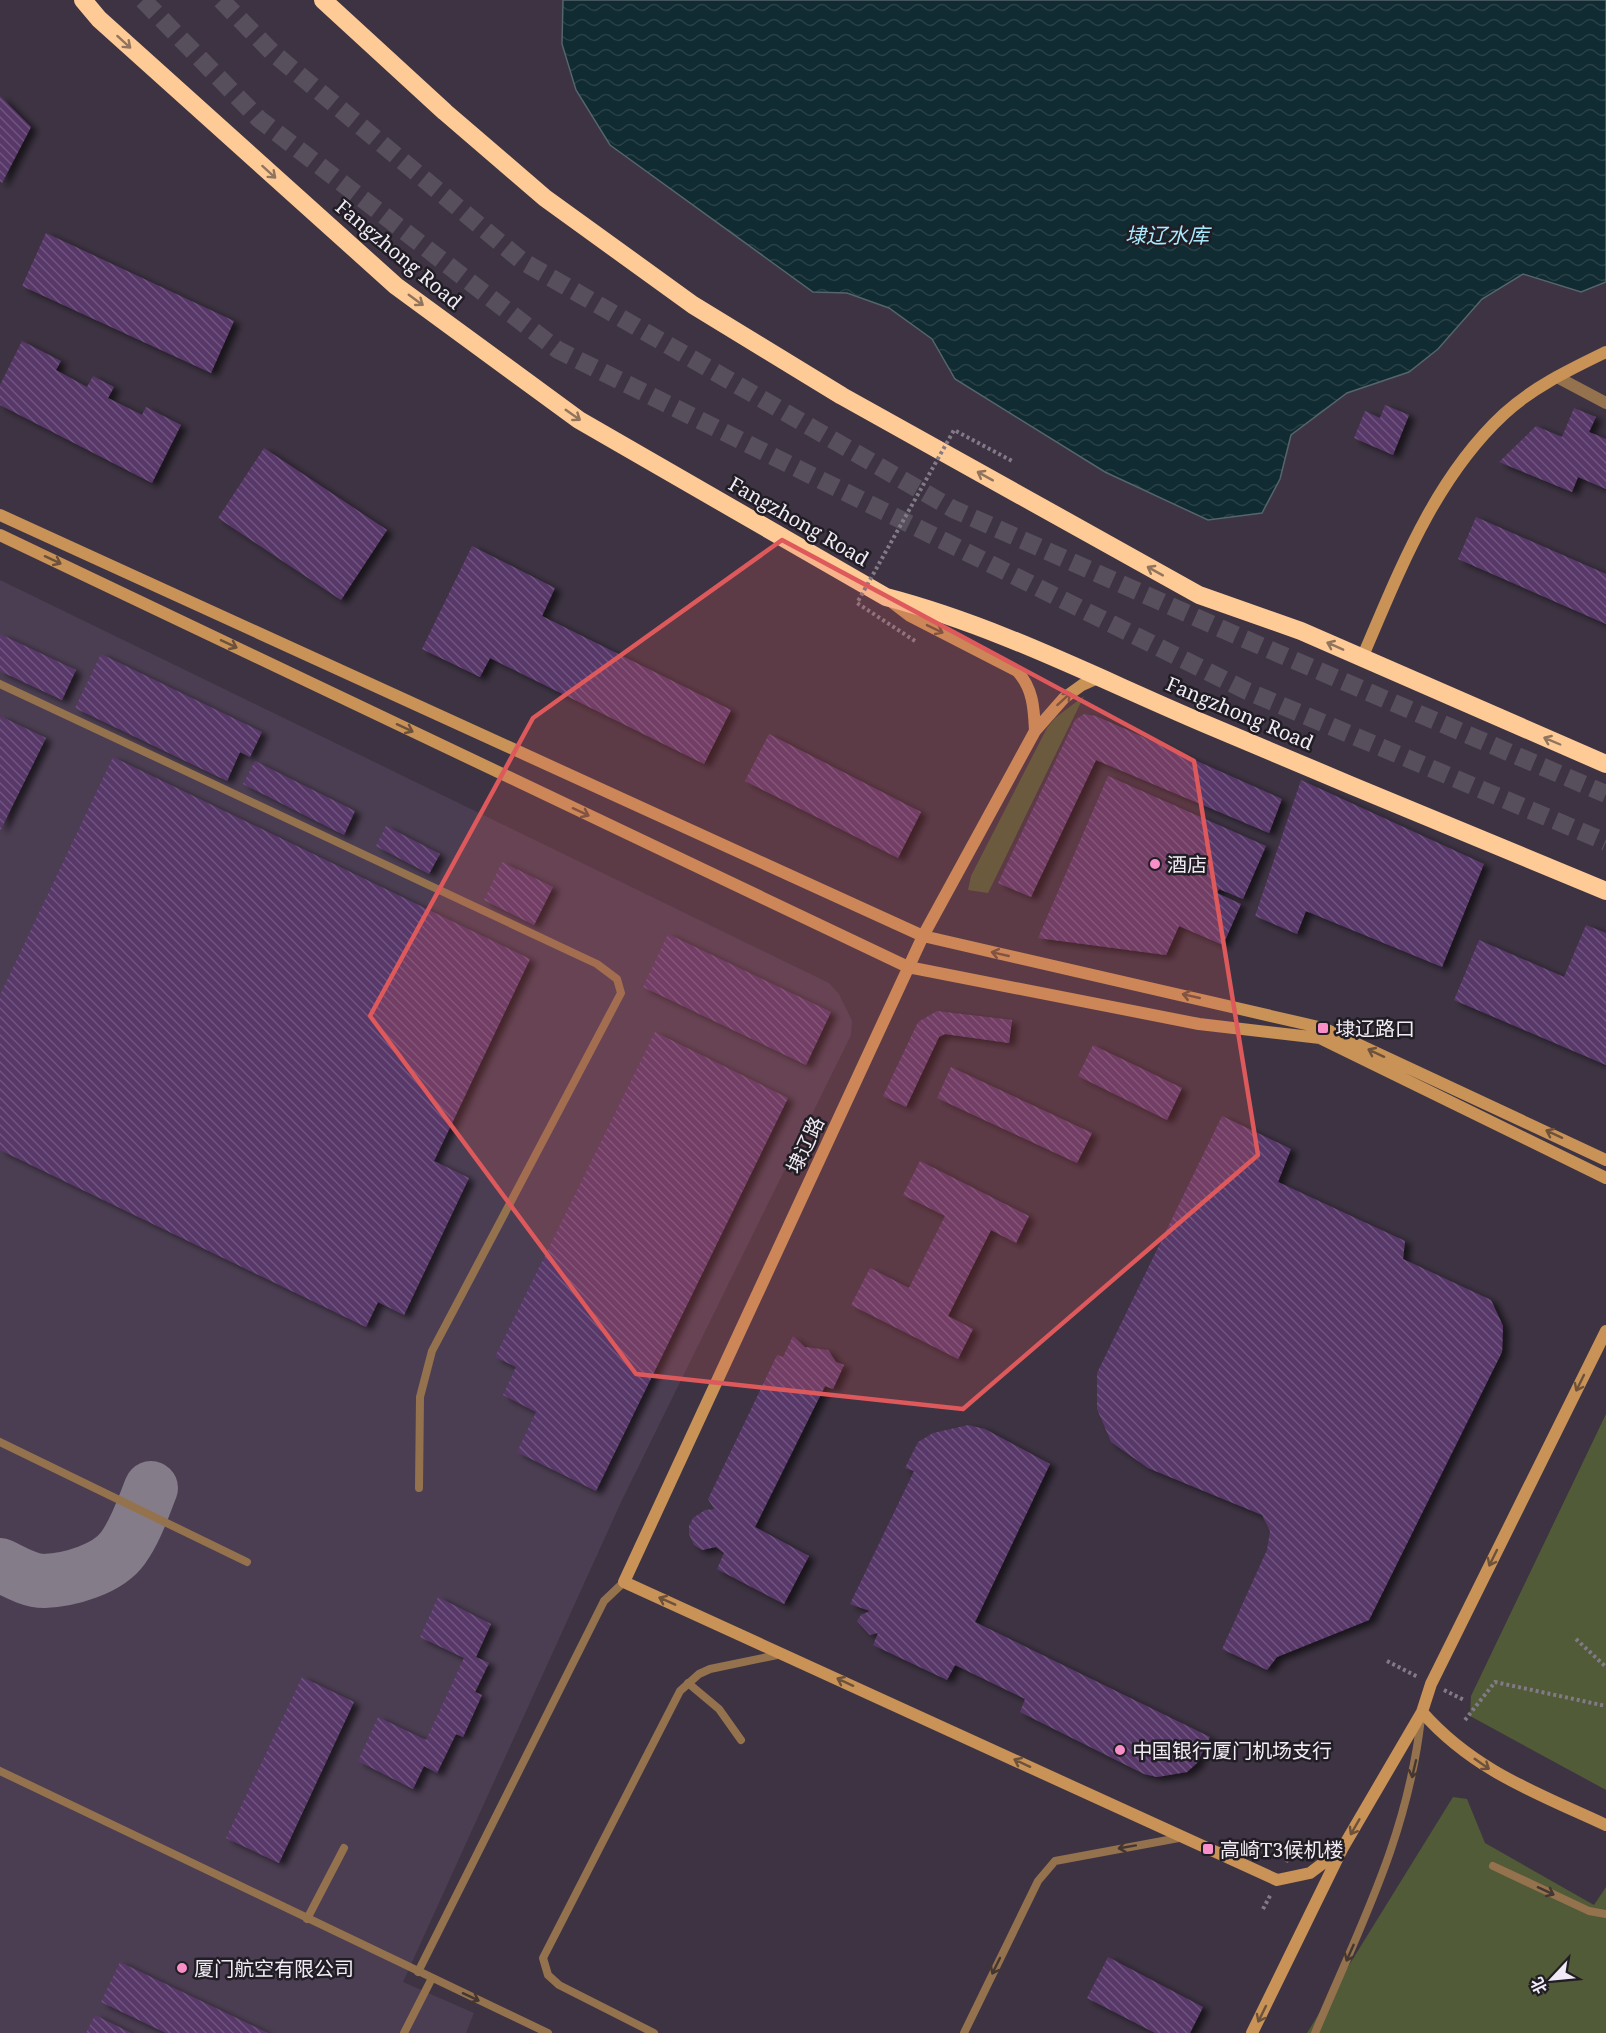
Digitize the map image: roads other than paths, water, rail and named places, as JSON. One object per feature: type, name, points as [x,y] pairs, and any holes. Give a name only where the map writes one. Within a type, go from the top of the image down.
[{"type":"highway","name":"Fangzhong Road","points":[[83,0],[99,19],[396,286],[579,420],[886,597],[951,616],[1014,639],[1606,891]]},
{"type":"highway","points":[[323,0],[445,112],[545,198],[693,305],[842,396],[1199,595],[1301,632],[1606,764]]},
{"type":"main road","points":[[1362,658],[1413,540],[1470,451],[1504,413],[1557,377],[1606,352]]},
{"type":"main road","points":[[0,514],[923,936],[1323,1028],[1606,1160]]},
{"type":"main road","points":[[0,535],[908,968],[1199,1024],[1320,1038],[1606,1178]]},
{"type":"main road","points":[[886,597],[910,616],[1017,671],[1028,685],[1032,697],[1035,730]]},
{"type":"main road","name":"埭辽路","points":[[624,1582],[923,936],[1035,730],[1064,698],[1082,684],[1100,677]]},
{"type":"main road","points":[[1252,2033],[1342,1849],[1422,1712],[1431,1684],[1606,1331]]},
{"type":"main road","points":[[624,1582],[1277,1880],[1310,1873],[1342,1849]]},
{"type":"main road","points":[[1422,1712],[1445,1738],[1497,1774],[1606,1825]]},
{"type":"street","points":[[1557,377],[1606,403]]},
{"type":"lane","points":[[0,684],[597,963],[616,979],[621,993],[432,1351],[420,1397],[419,1488]]},
{"type":"lane","points":[[0,1442],[247,1562]]},
{"type":"lane","points":[[418,1972],[604,1601],[624,1582]]},
{"type":"lane","points":[[654,2033],[560,1985],[548,1976],[543,1958],[672,1703],[688,1683],[710,1669],[783,1653]]},
{"type":"lane","points":[[688,1683],[719,1709],[741,1740]]},
{"type":"lane","points":[[1315,2033],[1378,1889],[1398,1835],[1417,1754],[1422,1712]]},
{"type":"lane","points":[[0,1771],[548,2033]]},
{"type":"lane","points":[[964,2033],[1038,1881],[1055,1861],[1185,1837]]},
{"type":"lane","points":[[307,1919],[344,1848]]},
{"type":"lane","points":[[1493,1866],[1589,1911],[1606,1914]]},
{"type":"lane","points":[[404,2033],[432,1978]]},
{"type":"water","name":"埭辽水库","points":[[563,0],[1606,0],[1606,282],[1581,292],[1523,274],[1482,299],[1438,349],[1409,372],[1347,393],[1291,435],[1280,479],[1262,513],[1208,520],[1105,472],[955,379],[932,339],[889,308],[847,293],[813,292],[610,145],[576,90],[562,44]]},
{"type":"tunnel","points":[[143,0],[259,119],[558,350],[1247,691],[1606,842]]},
{"type":"tunnel","points":[[221,0],[272,52],[522,261],[953,509],[1240,637],[1606,794]]},
{"type":"place","name":"酒店","points":[[1155,864]]},
{"type":"place","name":"埭辽路口","points":[[1323,1028]]},
{"type":"place","name":"中国银行厦门机场支行","points":[[1120,1750]]},
{"type":"place","name":"高崎T3候机楼","points":[[1208,1849]]},
{"type":"place","name":"厦门航空有限公司","points":[[182,1968]]}]
